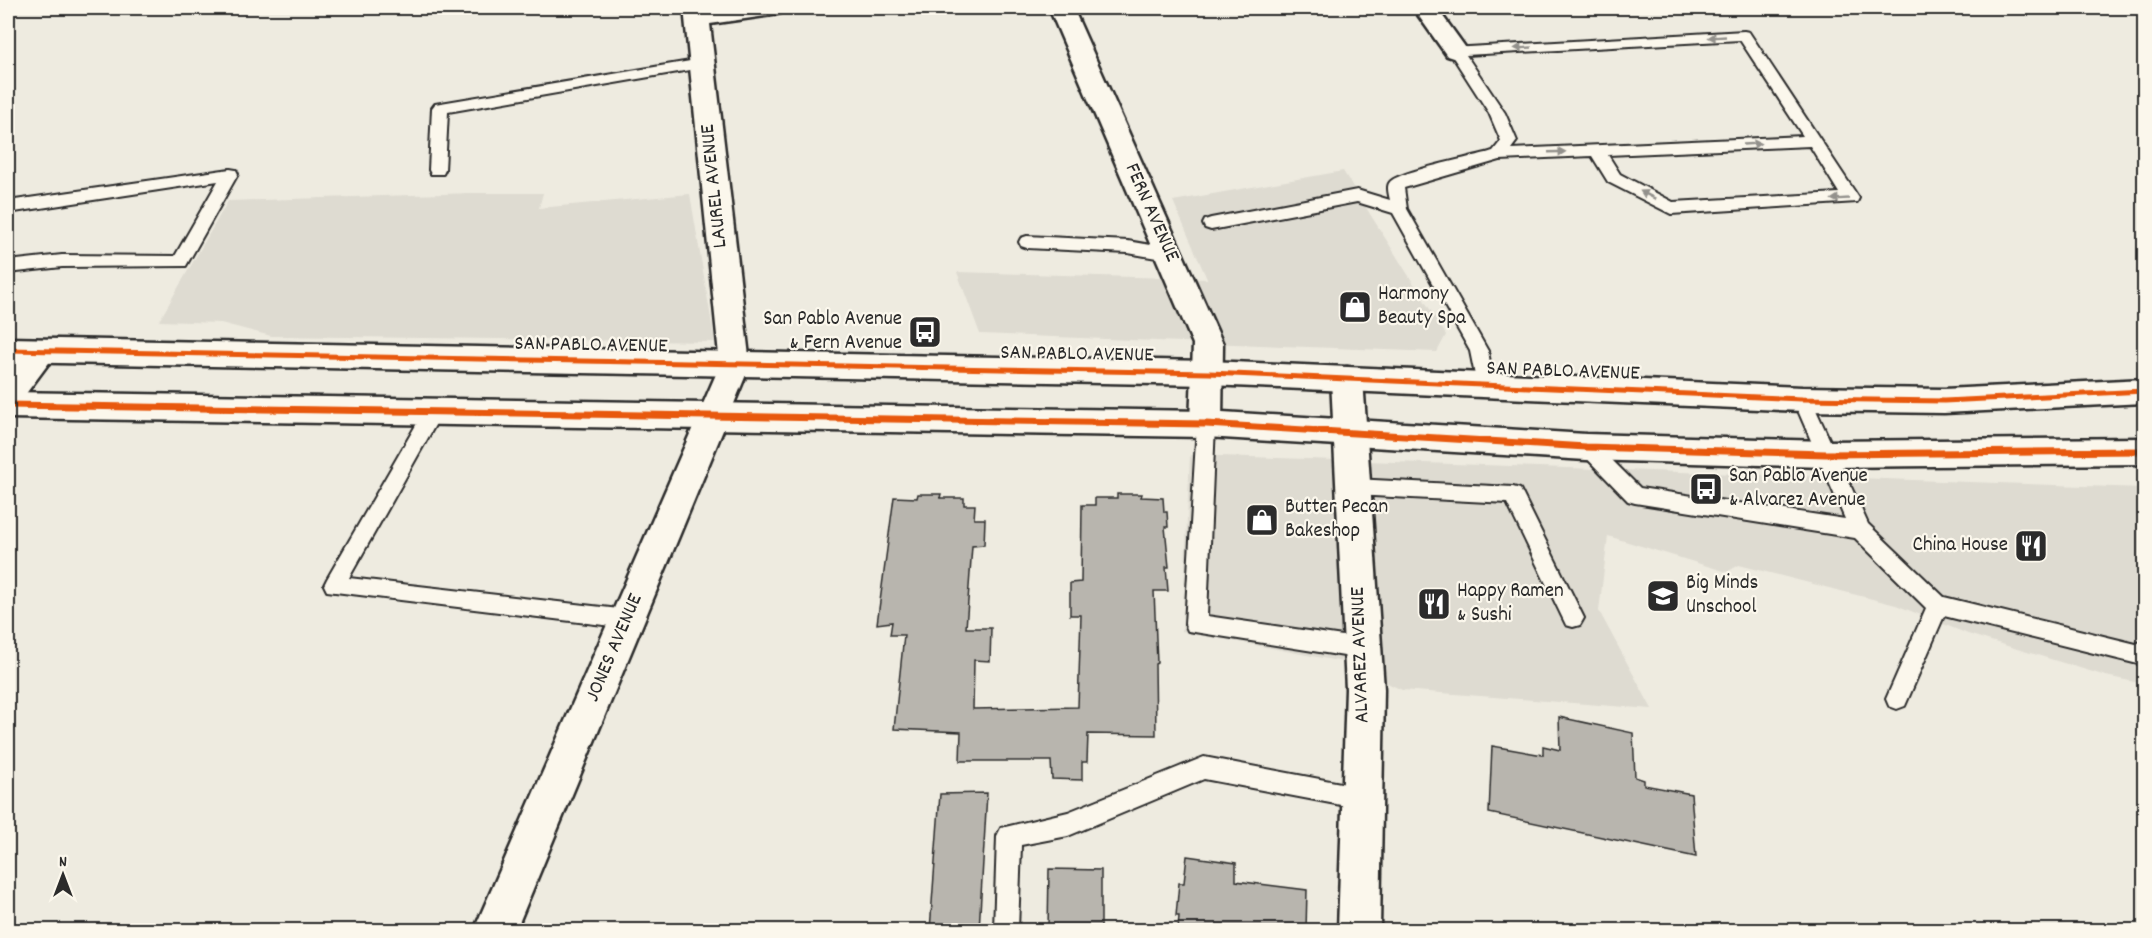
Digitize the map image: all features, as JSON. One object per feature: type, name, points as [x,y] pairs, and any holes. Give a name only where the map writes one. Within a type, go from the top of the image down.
[{"type":"main road","points":[[697,13],[772,8]]},
{"type":"main road","name":"FERN AVENUE","points":[[1061,8],[1208,344],[1206,424]]},
{"type":"main road","points":[[1425,8],[1456,51]]},
{"type":"main road","name":"LAUREL AVENUE","points":[[697,13],[735,365]]},
{"type":"main road","name":"SAN PABLO AVENUE","points":[[8,350],[1209,373],[1802,399],[1944,401],[2145,391]]},
{"type":"main road","points":[[8,394],[42,352]]},
{"type":"main road","name":"JONES AVENUE","points":[[495,930],[735,365]]},
{"type":"main road","name":"ALVAREZ AVENUE","points":[[1347,379],[1365,689],[1359,930]]},
{"type":"main road","points":[[8,405],[1206,424],[1586,447],[1826,454],[2145,451]]},
{"type":"lane","points":[[1456,51],[1744,35],[1851,198],[1671,207],[1614,178],[1597,151]]},
{"type":"lane","points":[[1456,51],[1497,113],[1509,141],[1499,155]]},
{"type":"lane","points":[[437,170],[440,108],[702,63]]},
{"type":"lane","points":[[1485,385],[1479,351],[1399,209],[1396,185],[1418,175],[1473,164],[1499,155],[1814,141]]},
{"type":"lane","points":[[8,207],[230,174],[180,262],[62,261],[8,267]]},
{"type":"lane","points":[[1211,224],[1357,196],[1399,209]]},
{"type":"lane","points":[[1027,242],[1128,247],[1168,254]]},
{"type":"lane","points":[[1802,399],[1860,530],[1938,605],[2138,654],[2145,650]]},
{"type":"lane","points":[[434,411],[334,585],[628,619]]},
{"type":"lane","points":[[1206,424],[1196,624],[1363,649]]},
{"type":"lane","points":[[1586,447],[1635,495],[1860,530]]},
{"type":"lane","points":[[1354,487],[1513,495],[1573,618]]},
{"type":"lane","points":[[1898,699],[1938,605]]},
{"type":"lane","points":[[1006,930],[1009,836],[1068,824],[1204,768],[1362,798]]},
{"type":"shaded area","points":[[1343,171],[1446,335],[1437,352],[980,334],[957,272],[1207,279],[1173,201]]},
{"type":"shaded area","points":[[472,193],[543,193],[539,208],[690,194],[715,342],[271,336],[221,323],[159,321],[228,201]]},
{"type":"shaded area","points":[[1190,455],[2144,488],[2144,684],[2106,676],[1968,634],[1896,605],[1739,565],[1727,572],[1608,536],[1599,611],[1652,709],[1402,690],[1343,662],[1182,631]]},
{"type":"building","points":[[918,494],[941,494],[940,498],[964,498],[964,505],[975,505],[974,519],[985,519],[984,545],[972,546],[966,628],[991,628],[990,661],[974,660],[973,709],[1078,707],[1081,615],[1070,615],[1070,583],[1081,582],[1082,505],[1095,505],[1095,498],[1117,498],[1117,494],[1142,494],[1141,497],[1163,498],[1164,512],[1167,512],[1168,527],[1165,527],[1169,567],[1166,567],[1168,591],[1154,591],[1157,663],[1155,664],[1156,735],[1088,734],[1087,762],[1082,762],[1082,780],[1052,779],[1051,761],[960,761],[961,732],[894,729],[904,635],[890,635],[892,622],[877,624],[894,497],[917,498]]},
{"type":"building","points":[[1559,717],[1633,733],[1635,777],[1644,780],[1644,785],[1691,794],[1696,857],[1489,813],[1492,746],[1543,755],[1543,746],[1560,750]]},
{"type":"building","points":[[987,793],[979,930],[930,930],[940,794]]},
{"type":"building","points":[[1187,856],[1236,863],[1236,881],[1307,890],[1306,930],[1178,930],[1179,916],[1176,916],[1179,883],[1184,883]]},
{"type":"building","points":[[1049,869],[1101,870],[1101,930],[1048,930]]},
{"type":"cycle path","points":[[8,350],[1209,373],[1802,399],[1944,401],[2144,391]]},
{"type":"cycle path","points":[[8,405],[1206,424],[1586,447],[1826,454],[2144,451]]},
{"type":"place","name":"Harmony Beauty Spa","points":[[1355,307]]},
{"type":"place","name":"San Pablo Avenue & Fern Avenue","points":[[925,332]]},
{"type":"place","name":"San Pablo Avenue & Alvarez Avenue","points":[[1706,489]]},
{"type":"place","name":"Butter Pecan Bakeshop","points":[[1262,520]]},
{"type":"place","name":"China House","points":[[2031,546]]},
{"type":"place","name":"Big Minds Unschool","points":[[1663,596]]},
{"type":"place","name":"Happy Ramen & Sushi","points":[[1434,604]]}]
